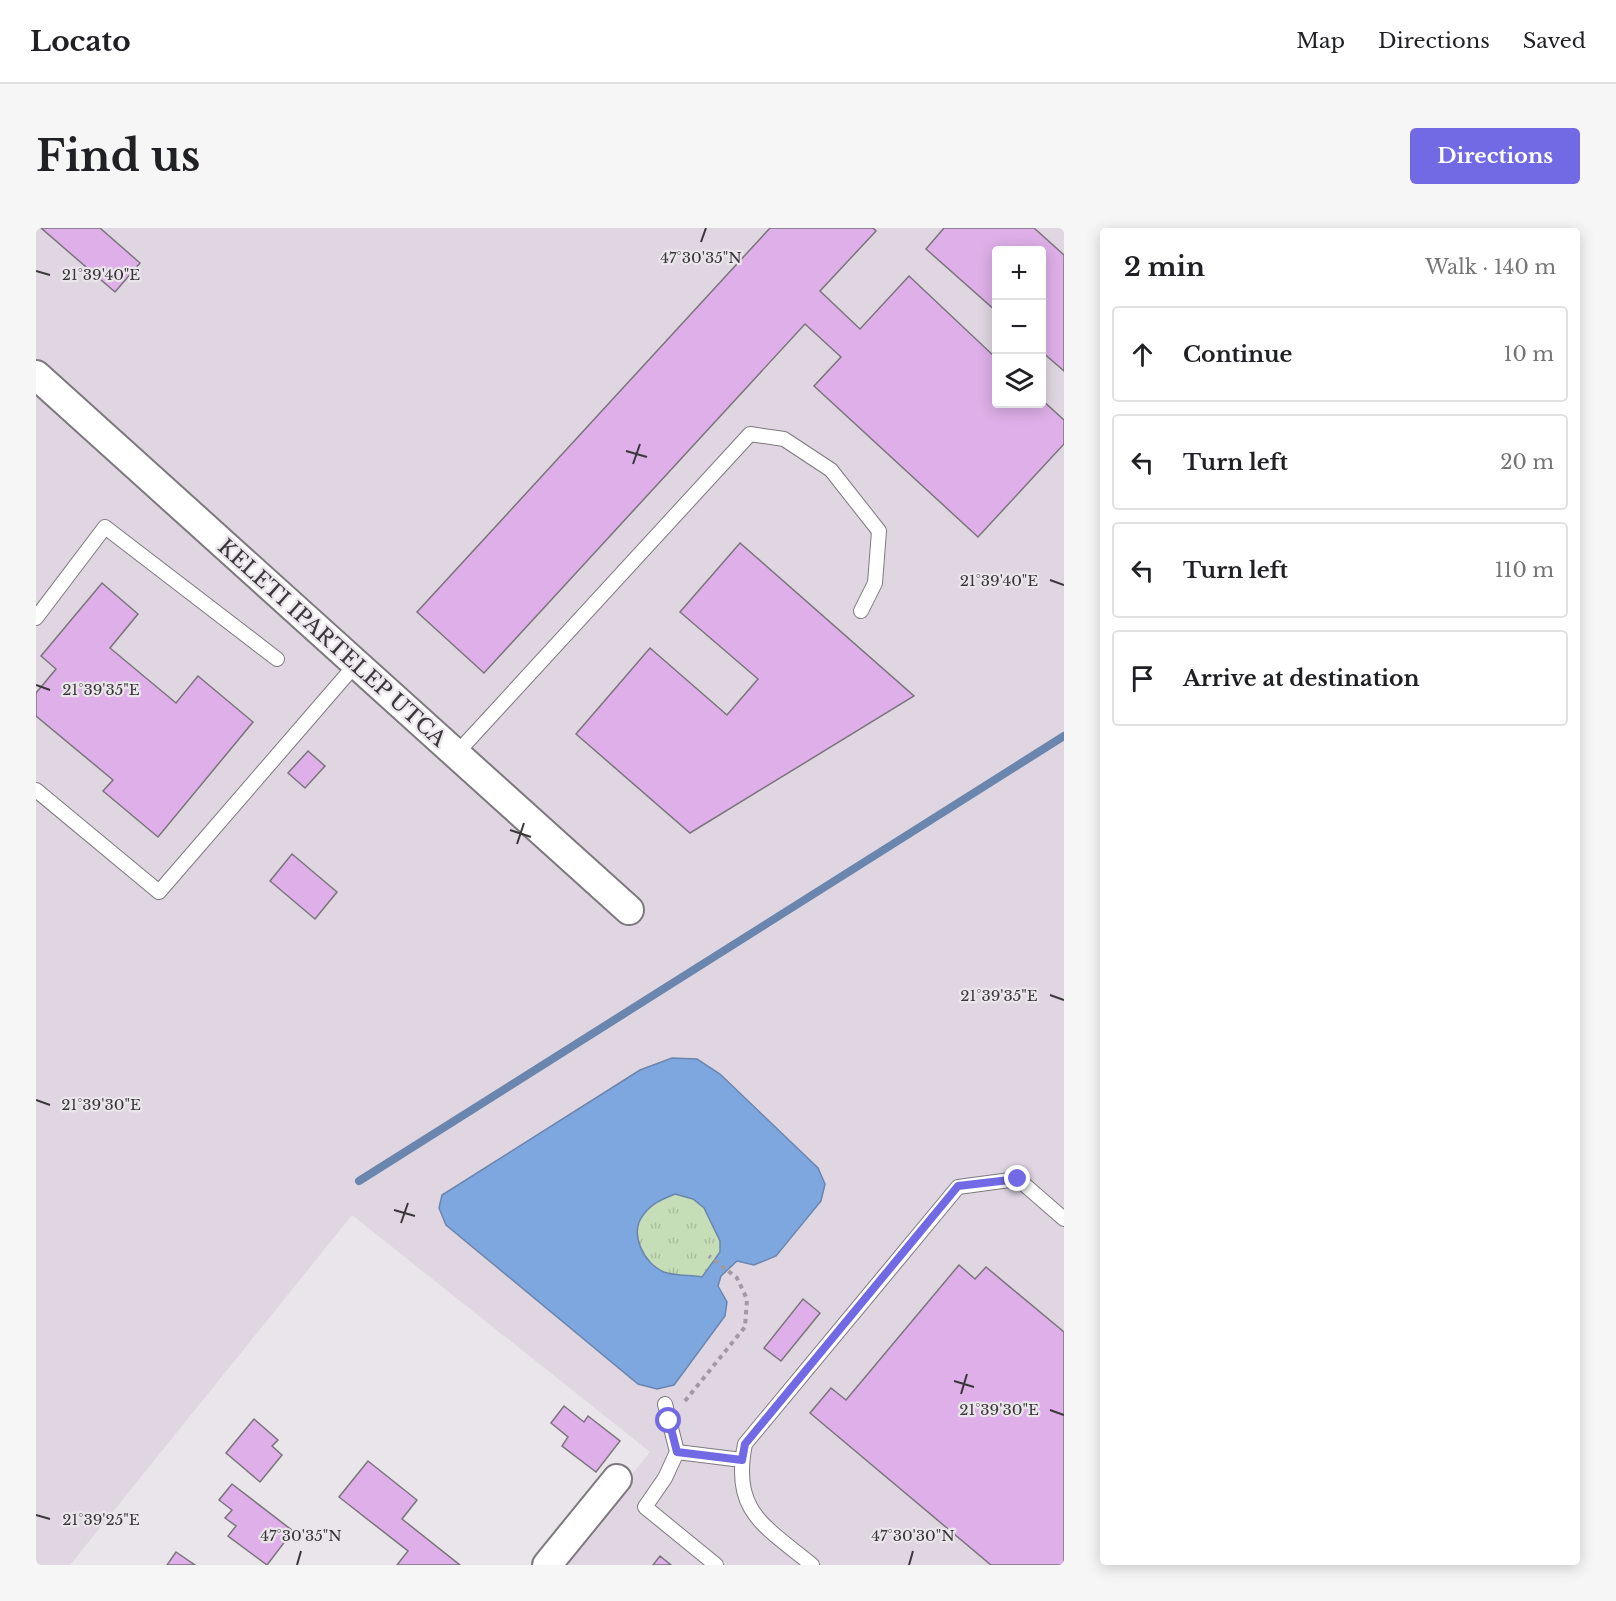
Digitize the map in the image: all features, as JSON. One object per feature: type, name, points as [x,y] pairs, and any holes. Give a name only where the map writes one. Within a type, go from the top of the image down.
[{"type":"street","name":"KELETI IPARTELEP UTCA","points":[[36,375],[629,910]]},
{"type":"street","points":[[547,1565],[617,1479]]},
{"type":"lane","points":[[456,754],[750,434],[784,439],[831,470],[879,531],[876,583],[861,611]]},
{"type":"lane","points":[[36,618],[105,527],[277,659]]},
{"type":"lane","points":[[36,790],[159,892],[356,664]]},
{"type":"lane","points":[[812,1565],[754,1516],[741,1486],[745,1444],[958,1186],[1018,1179],[1064,1219]]},
{"type":"lane","points":[[665,1404],[677,1452],[665,1478],[645,1507],[717,1565]]},
{"type":"lane","points":[[677,1452],[742,1460]]},
{"type":"path","points":[[669,1421],[745,1327],[747,1299],[737,1278],[709,1256]]},
{"type":"shaded area","points":[[36,228],[1064,228],[1064,1565],[558,1565],[650,1452],[352,1215],[70,1565],[36,1565]]},
{"type":"green space","points":[[675,1194],[693,1199],[704,1208],[720,1241],[720,1251],[702,1277],[673,1274],[657,1268],[645,1255],[638,1239],[639,1222],[647,1210]]},
{"type":"water","points":[[672,1058],[697,1059],[720,1074],[818,1168],[825,1184],[821,1201],[776,1256],[754,1265],[737,1261],[721,1276],[718,1286],[727,1302],[725,1316],[674,1385],[657,1389],[638,1384],[446,1225],[439,1208],[442,1195],[640,1070]],"holes":[[[675,1194],[693,1199],[704,1208],[720,1241],[720,1252],[702,1277],[664,1272],[650,1262],[645,1255],[638,1239],[639,1222],[651,1207]]]},
{"type":"building","points":[[41,228],[100,228],[140,263],[115,292]]},
{"type":"building","points":[[770,228],[873,228],[876,231],[820,291],[860,329],[909,276],[992,354],[992,408],[1046,408],[1046,404],[1064,420],[1064,444],[978,537],[814,386],[841,357],[805,324],[484,673],[417,612]]},
{"type":"building","points":[[944,228],[1034,228],[1064,255],[1064,371],[1046,355],[1046,246],[992,246],[992,307],[926,249]]},
{"type":"building","points":[[740,543],[914,696],[690,833],[576,734],[650,648],[727,715],[758,679],[680,612]]},
{"type":"building","points":[[102,583],[138,614],[110,648],[176,703],[198,676],[253,722],[158,837],[103,791],[113,780],[36,716],[36,693],[56,669],[41,656]]},
{"type":"building","points":[[308,751],[325,766],[305,788],[288,773]]},
{"type":"building","points":[[292,854],[337,892],[315,919],[270,881]]},
{"type":"building","points":[[959,1265],[975,1279],[986,1267],[1064,1332],[1064,1565],[991,1565],[810,1413],[831,1388],[846,1400]]},
{"type":"building","points":[[803,1299],[820,1313],[781,1361],[764,1348]]},
{"type":"building","points":[[564,1406],[584,1422],[588,1416],[620,1441],[596,1472],[562,1446],[568,1437],[551,1423]]},
{"type":"building","points":[[254,1419],[278,1440],[272,1446],[282,1455],[260,1482],[226,1453]]},
{"type":"building","points":[[368,1461],[417,1500],[402,1519],[460,1565],[397,1565],[408,1551],[339,1497]]},
{"type":"building","points":[[232,1484],[293,1531],[267,1565],[228,1536],[236,1526],[225,1518],[232,1510],[219,1500]]},
{"type":"building","points":[[176,1552],[195,1565],[167,1565]]},
{"type":"building","points":[[660,1556],[671,1565],[653,1565]]},
{"type":"waterway","points":[[359,1181],[1064,736]]},
{"type":"route","points":[[669,1421],[677,1452],[742,1460],[745,1444],[958,1186],[1018,1179]]}]
